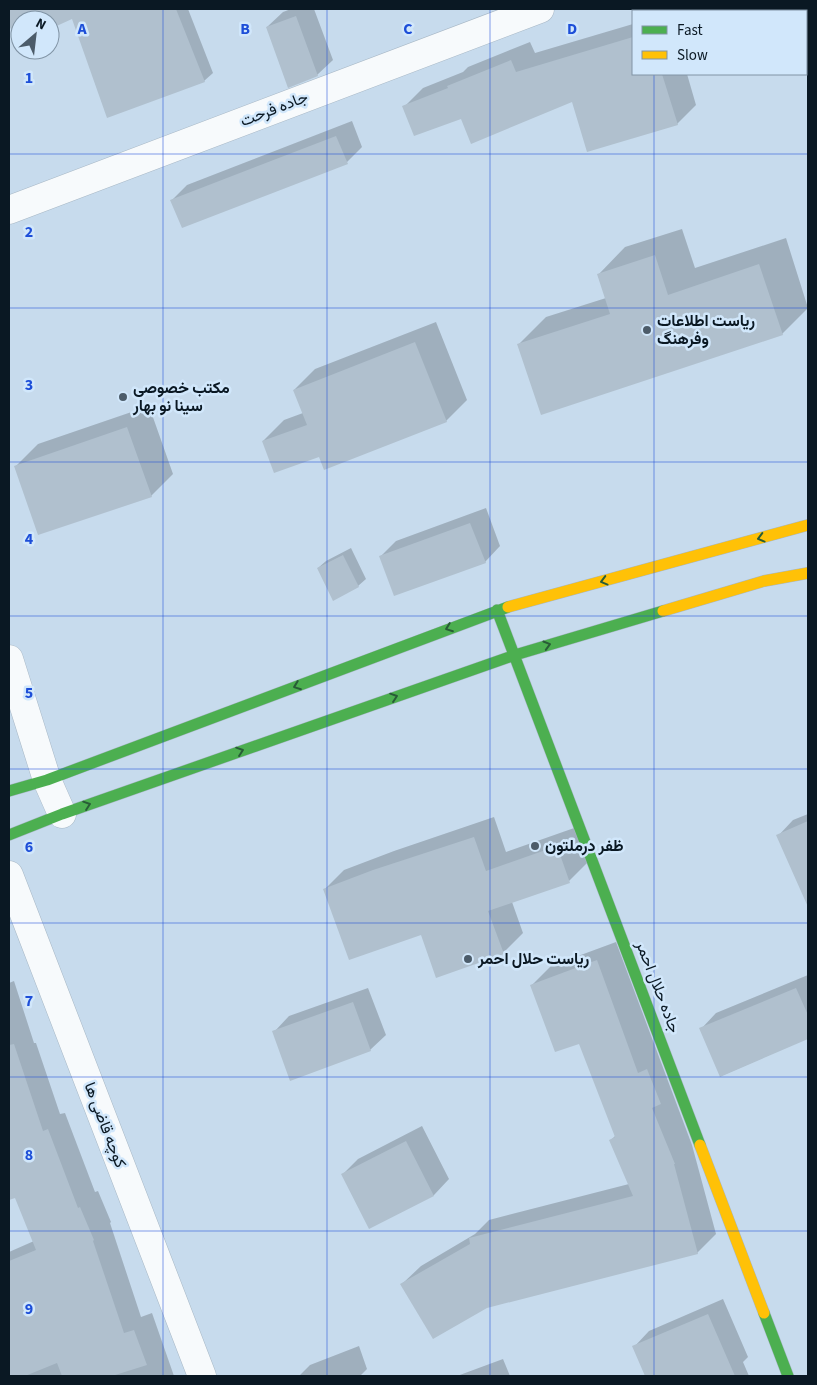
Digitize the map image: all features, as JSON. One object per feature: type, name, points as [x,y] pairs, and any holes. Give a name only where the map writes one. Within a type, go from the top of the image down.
[{"type":"street","name":"جاده فرحت","points":[[9,210],[540,9]]},
{"type":"street","points":[[9,791],[47,780],[497,610],[808,525]]},
{"type":"street","points":[[9,835],[62,814],[515,654],[764,581],[808,573]]},
{"type":"street","name":"جاده حلال احمر","points":[[497,610],[788,1376]]},
{"type":"street","points":[[9,659],[47,780],[62,814]]},
{"type":"street","name":"کوچه قاضی ها","points":[[9,874],[202,1376]]},
{"type":"building","points":[[9,9],[176,9],[205,82],[107,118],[72,19],[60,24],[60,10],[10,10],[10,27]]},
{"type":"building","points":[[296,16],[318,76],[288,88],[266,27]]},
{"type":"building","points":[[632,37],[632,75],[662,75],[678,125],[587,152],[572,102],[471,144],[461,119],[414,136],[402,106],[511,60],[516,72]]},
{"type":"building","points":[[336,136],[348,164],[182,228],[170,200]]},
{"type":"building","points":[[655,255],[668,295],[759,264],[783,335],[541,415],[517,344],[610,314],[597,274]]},
{"type":"building","points":[[415,342],[447,422],[324,470],[319,457],[274,473],[262,441],[307,425],[293,390]]},
{"type":"building","points":[[127,427],[152,497],[38,535],[14,466]]},
{"type":"building","points":[[470,523],[486,563],[394,596],[379,556]]},
{"type":"building","points":[[343,555],[359,587],[333,601],[317,568]]},
{"type":"building","points":[[808,821],[808,907],[776,835]]},
{"type":"building","points":[[474,837],[486,871],[557,846],[570,883],[488,911],[504,954],[436,978],[421,935],[349,960],[323,889],[373,870]]},
{"type":"building","points":[[597,960],[638,1073],[647,1069],[661,1104],[652,1108],[675,1164],[698,1254],[487,1308],[433,1339],[400,1284],[470,1244],[469,1238],[633,1196],[609,1140],[615,1137],[579,1044],[555,1052],[530,985]]},
{"type":"building","points":[[796,988],[808,1015],[808,1039],[720,1077],[699,1028]]},
{"type":"building","points":[[353,1002],[371,1051],[290,1081],[272,1031]]},
{"type":"building","points":[[14,1044],[43,1131],[48,1129],[78,1208],[80,1207],[94,1240],[124,1333],[134,1330],[147,1365],[112,1376],[62,1376],[57,1363],[25,1376],[9,1376],[9,1261],[36,1250],[15,1198],[9,1200],[9,1045]]},
{"type":"building","points":[[406,1141],[434,1196],[369,1229],[341,1174]]},
{"type":"building","points":[[708,1314],[735,1376],[645,1376],[632,1346]]},
{"type":"traffic: fast","points":[[9,791],[47,780],[508,607]]},
{"type":"traffic: fast","points":[[497,610],[700,1145]]},
{"type":"traffic: fast","points":[[9,835],[62,814],[515,655],[663,611]]},
{"type":"traffic: fast","points":[[764,1313],[788,1376]]},
{"type":"traffic: slow","points":[[508,607],[808,525]]},
{"type":"traffic: slow","points":[[663,611],[764,581],[808,573]]},
{"type":"traffic: slow","points":[[700,1145],[764,1313]]},
{"type":"place","name":"ریاست اطلاعات وفرهنگ","points":[[647,330]]},
{"type":"place","name":"مکتب خصوصی سینا نو بهار","points":[[123,397]]},
{"type":"place","name":"ظفر درملتون","points":[[535,846]]},
{"type":"place","name":"ریاست حلال احمر","points":[[468,959]]}]
